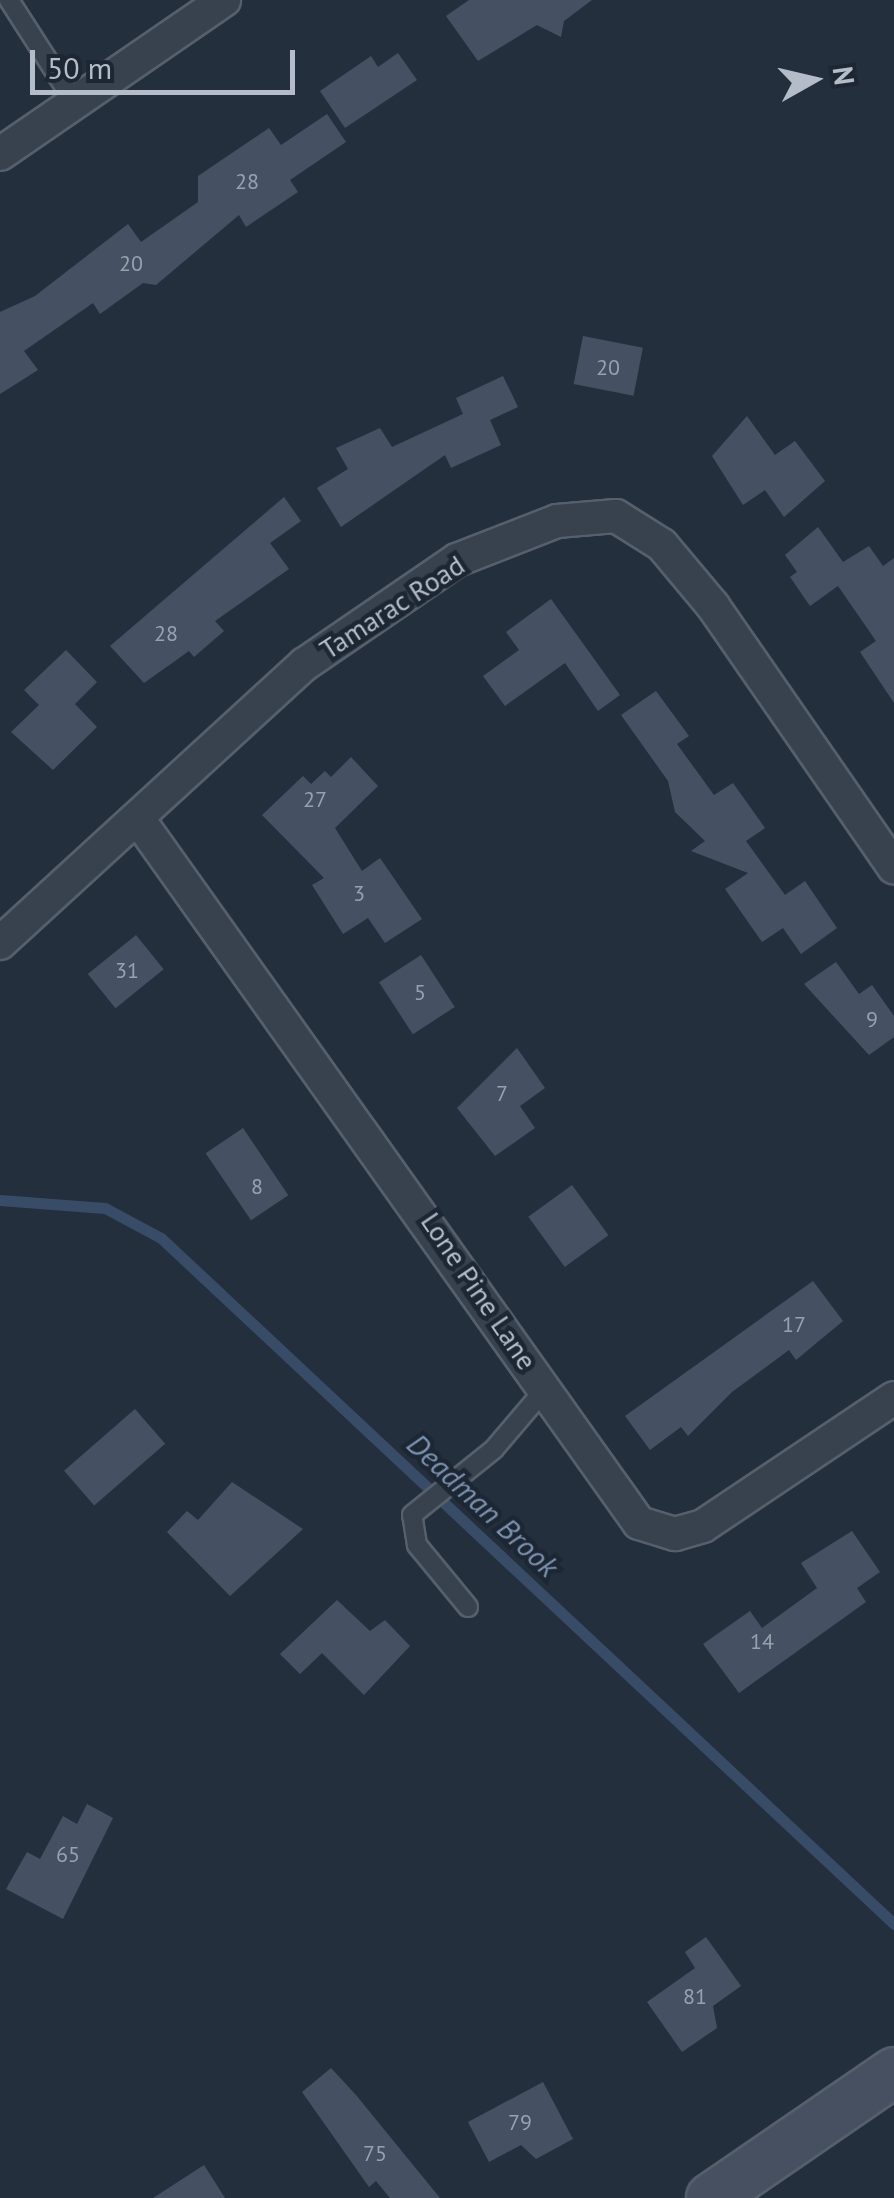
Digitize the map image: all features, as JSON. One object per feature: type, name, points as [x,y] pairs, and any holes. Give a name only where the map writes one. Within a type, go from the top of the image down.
[{"type":"main road","points":[[711,2198],[894,2072]]},
{"type":"street","points":[[0,154],[224,0]]},
{"type":"street","name":"Tamarac Road","points":[[0,943],[141,823],[305,664],[456,560],[557,522],[616,516],[662,545],[713,606],[894,868]]},
{"type":"street","name":"Lone Pine Lane","points":[[141,823],[639,1523],[675,1534],[703,1526],[894,1398]]},
{"type":"lane","points":[[8,0],[75,103]]},
{"type":"lane","points":[[468,1606],[417,1545],[412,1515],[442,1484],[494,1450],[546,1388]]},
{"type":"building","points":[[469,0],[592,0],[564,21],[561,37],[537,25],[478,61],[446,16]]},
{"type":"building","points":[[398,53],[417,80],[345,128],[320,91],[371,56],[378,67]]},
{"type":"building","points":[[327,114],[346,142],[290,180],[298,192],[246,227],[239,215],[156,285],[143,283],[100,314],[93,303],[24,351],[38,370],[0,394],[0,312],[35,296],[128,224],[141,242],[198,202],[198,176],[269,128],[281,145]]},
{"type":"building","points":[[583,336],[643,348],[634,396],[574,384]]},
{"type":"building","points":[[503,376],[518,407],[490,420],[501,445],[451,468],[445,455],[341,527],[317,488],[348,469],[336,448],[380,428],[392,447],[463,414],[456,398]]},
{"type":"building","points":[[747,416],[775,455],[795,441],[825,481],[784,517],[765,490],[743,505],[712,456]]},
{"type":"building","points":[[284,497],[301,521],[270,543],[289,569],[215,621],[224,631],[194,657],[189,651],[144,683],[110,646]]},
{"type":"building","points":[[818,527],[843,562],[869,546],[883,566],[894,558],[894,703],[860,652],[876,641],[838,586],[810,606],[790,577],[797,572],[785,555]]},
{"type":"building","points":[[551,599],[620,695],[598,711],[565,663],[505,706],[483,676],[519,650],[506,632]]},
{"type":"building","points":[[66,650],[97,682],[75,704],[97,727],[53,770],[11,732],[39,705],[24,690]]},
{"type":"building","points":[[656,691],[689,736],[677,744],[714,795],[733,783],[765,828],[746,841],[785,895],[805,881],[837,928],[801,954],[783,928],[762,942],[725,889],[748,873],[691,851],[705,841],[675,812],[668,781],[621,715]]},
{"type":"building","points":[[351,757],[378,786],[335,828],[362,871],[380,858],[422,919],[385,943],[368,918],[343,934],[312,885],[324,878],[262,815],[303,776],[311,784],[325,771],[331,777]]},
{"type":"building","points":[[136,935],[164,969],[116,1008],[88,974]]},
{"type":"building","points":[[421,955],[455,1007],[413,1034],[379,982]]},
{"type":"building","points":[[836,962],[859,994],[872,985],[894,1016],[894,1037],[869,1055],[804,984]]},
{"type":"building","points":[[517,1048],[545,1088],[520,1106],[535,1128],[495,1156],[457,1108]]},
{"type":"building","points":[[243,1128],[288,1195],[251,1220],[206,1153]]},
{"type":"building","points":[[572,1185],[608,1235],[565,1267],[528,1217]]},
{"type":"building","points":[[813,1281],[843,1321],[796,1360],[789,1350],[732,1392],[688,1436],[681,1427],[650,1450],[625,1416]]},
{"type":"building","points":[[135,1409],[165,1444],[94,1505],[64,1471]]},
{"type":"building","points":[[232,1482],[303,1529],[230,1596],[167,1532],[187,1511],[198,1520]]},
{"type":"building","points":[[852,1531],[880,1572],[857,1588],[866,1602],[739,1693],[703,1644],[750,1611],[762,1628],[817,1588],[801,1563]]},
{"type":"building","points":[[337,1600],[370,1631],[385,1620],[410,1646],[364,1695],[322,1653],[300,1674],[280,1654]]},
{"type":"building","points":[[87,1804],[113,1818],[63,1919],[6,1889],[27,1852],[40,1859],[63,1816],[77,1824]]},
{"type":"building","points":[[706,1937],[741,1986],[713,2006],[717,2028],[682,2052],[647,2002],[695,1968],[685,1952]]},
{"type":"building","points":[[331,2068],[440,2198],[390,2198],[376,2181],[369,2187],[302,2092]]},
{"type":"building","points":[[543,2082],[573,2139],[536,2159],[521,2145],[489,2162],[468,2122]]},
{"type":"building","points":[[204,2165],[225,2198],[153,2198]]},
{"type":"waterway","name":"Deadman Brook","points":[[0,1200],[105,1208],[161,1238],[894,1924]]}]
